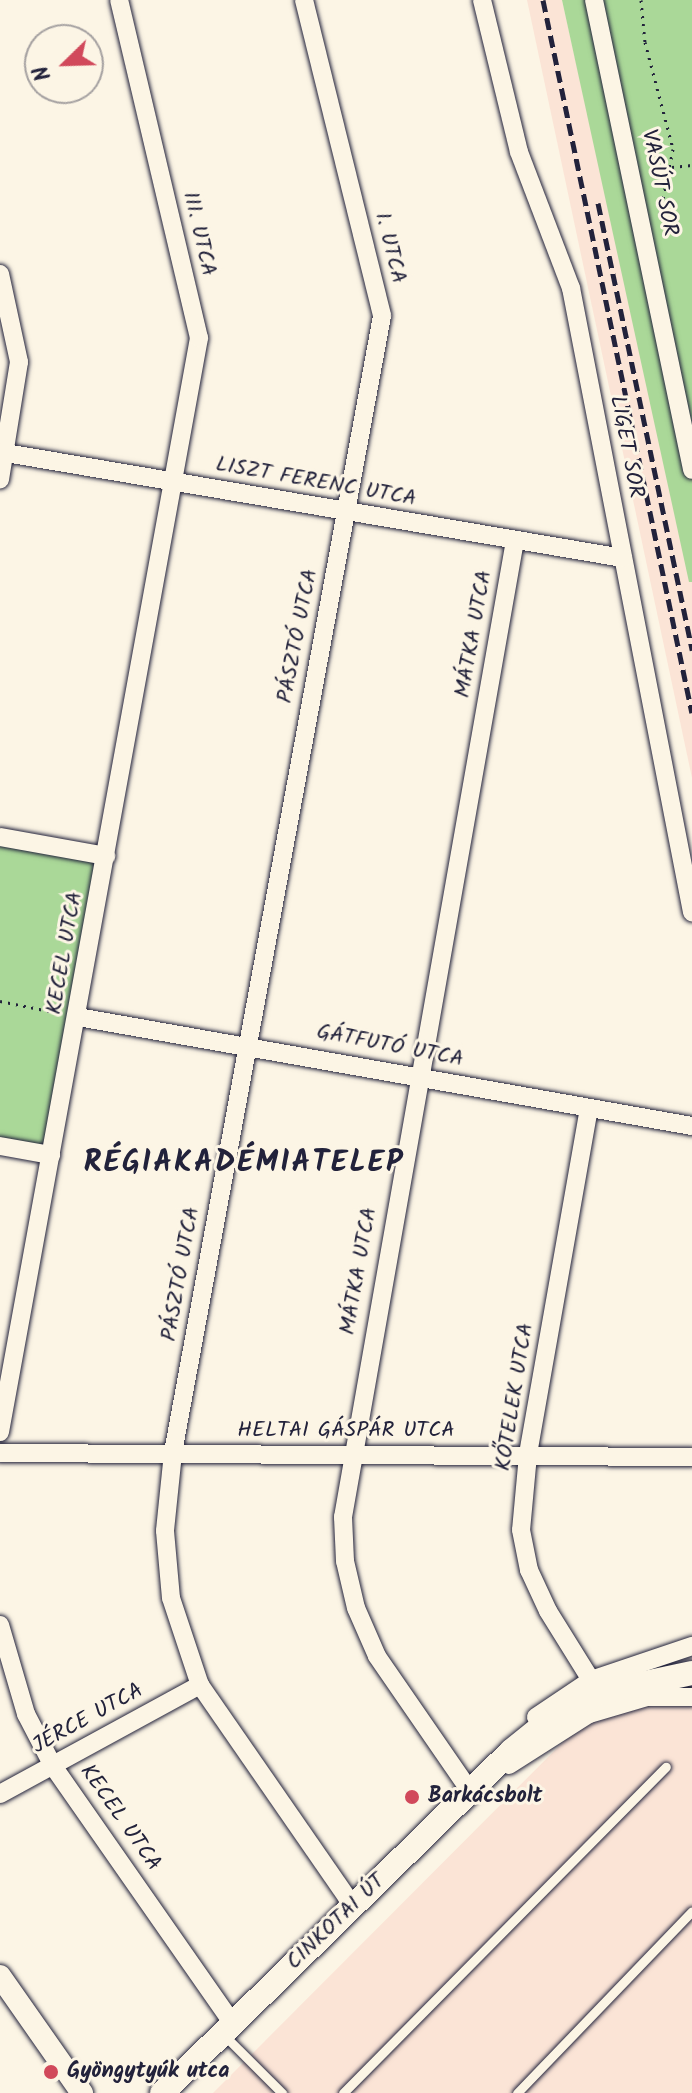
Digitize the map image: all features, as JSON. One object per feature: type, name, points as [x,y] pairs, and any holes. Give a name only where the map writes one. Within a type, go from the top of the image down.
[{"type":"main road","name":"CINKOTAI ÚT","points":[[162,2093],[511,1751],[556,1715],[598,1693],[692,1673]]},
{"type":"street","name":"III. UTCA","points":[[119,0],[199,338],[176,482]]},
{"type":"street","name":"I. UTCA","points":[[304,0],[382,316],[346,511]]},
{"type":"street","name":"LIGET SOR","points":[[482,0],[519,152],[571,288],[692,912]]},
{"type":"street","name":"VASÚT SOR","points":[[594,0],[692,470]]},
{"type":"street","points":[[0,274],[19,362],[0,479]]},
{"type":"street","name":"LISZT FERENC UTCA","points":[[2,452],[623,558]]},
{"type":"street","name":"KECEL UTCA","points":[[0,1432],[176,482]]},
{"type":"street","name":"PÁSZTÓ UTCA","points":[[346,511],[173,1453],[165,1531],[171,1598],[200,1685],[353,1906]]},
{"type":"street","name":"MÁTKA UTCA","points":[[470,1791],[377,1656],[356,1608],[345,1561],[343,1517],[350,1456],[515,541]]},
{"type":"street","points":[[0,837],[106,856]]},
{"type":"street","name":"GÁTFUTÓ UTCA","points":[[78,1017],[247,1044],[692,1126]]},
{"type":"street","name":"KŐTELEK UTCA","points":[[589,1108],[528,1455],[521,1530],[529,1570],[591,1680]]},
{"type":"street","points":[[0,1146],[51,1155]]},
{"type":"street","name":"HELTAI GÁSPÁR UTCA","points":[[0,1453],[692,1457]]},
{"type":"street","name":"KECEL UTCA","points":[[0,1625],[26,1714],[53,1766],[227,2029]]},
{"type":"street","name":"CINKOTAI ÚT","points":[[511,1751],[533,1719],[591,1680],[692,1646]]},
{"type":"street","name":"JÉRCE UTCA","points":[[0,1794],[200,1685]]},
{"type":"street","points":[[470,1791],[589,1714],[647,1697],[692,1697]]},
{"type":"street","points":[[0,1976],[82,2093]]},
{"type":"lane","points":[[343,2093],[666,1767]]},
{"type":"lane","points":[[517,2093],[692,1911]]},
{"type":"lane","points":[[227,2029],[282,2093]]},
{"type":"path","points":[[641,0],[672,167],[658,222],[645,235]]},
{"type":"path","points":[[672,167],[692,165]]},
{"type":"path","points":[[0,1001],[78,1017]]},
{"type":"shaded area","points":[[527,0],[562,0],[692,582],[692,778]]},
{"type":"shaded area","points":[[692,1677],[692,2093],[213,2093],[593,1712]]},
{"type":"green space","points":[[562,0],[692,0],[692,582],[689,582]]},
{"type":"green space","points":[[0,837],[106,856],[51,1155],[0,1146]]},
{"type":"railway","points":[[543,0],[692,713]]},
{"type":"railway","points":[[598,203],[692,650]]},
{"type":"place","name":"Barkácsbolt","points":[[412,1797]]},
{"type":"place","name":"Gyöngytyúk utca","points":[[51,2072]]},
{"type":"district","name":"RÉGIAKADÉMIATELEP","points":[[244,1163]]}]
